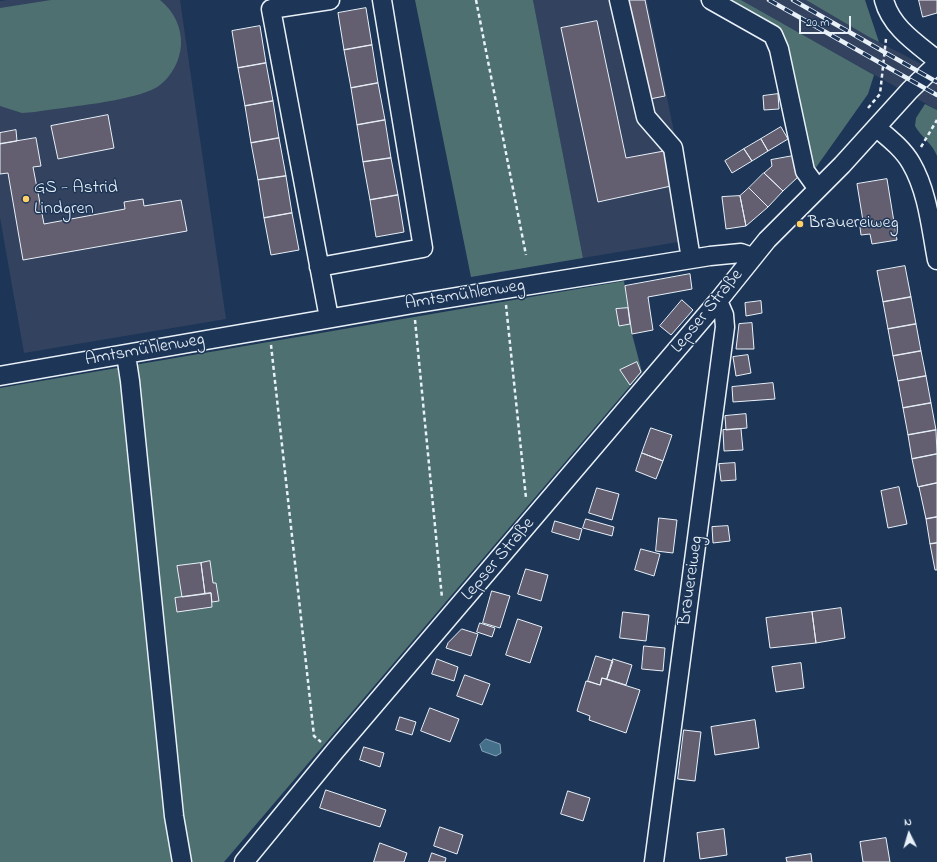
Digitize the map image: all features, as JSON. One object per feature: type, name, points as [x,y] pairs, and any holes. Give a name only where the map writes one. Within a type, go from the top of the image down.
[{"type":"street","points":[[329,318],[271,9],[330,0]]},
{"type":"street","points":[[319,267],[423,248],[382,0]]},
{"type":"street","points":[[619,0],[646,117],[673,148],[691,259]]},
{"type":"street","points":[[711,0],[773,35],[779,49],[805,171],[818,189]]},
{"type":"street","points":[[884,0],[888,11],[898,26],[937,60]]},
{"type":"street","points":[[752,257],[877,128],[910,90],[937,64]]},
{"type":"street","points":[[877,128],[891,140],[910,162],[923,195],[937,260]]},
{"type":"street","name":"Amtsmühlenweg","points":[[0,376],[329,318],[691,259],[741,253],[752,257]]},
{"type":"street","name":"Lepser Straße","points":[[244,862],[335,751],[455,613],[718,301],[752,257]]},
{"type":"street","name":"Brauereiweg","points":[[654,862],[725,327],[724,315],[718,301]]},
{"type":"street","points":[[126,355],[130,381],[174,816],[182,862]]},
{"type":"path","points":[[476,0],[526,255]]},
{"type":"path","points":[[865,112],[880,94],[885,41],[898,26]]},
{"type":"path","points":[[910,162],[928,138],[937,120]]},
{"type":"path","points":[[505,289],[526,498]]},
{"type":"path","points":[[413,304],[442,600],[455,613]]},
{"type":"path","points":[[270,328],[314,736],[335,751]]},
{"type":"shaded area","points":[[180,0],[226,319],[24,353],[0,218],[0,1]]},
{"type":"shaded area","points":[[533,0],[647,0],[696,239],[583,258]]},
{"type":"shaded area","points":[[741,0],[806,0],[869,37],[937,72],[937,110]]},
{"type":"shaded area","points":[[486,739],[500,744],[501,753],[496,756],[482,751],[480,745]]},
{"type":"green space","points":[[51,0],[160,0],[173,15],[180,32],[181,45],[175,67],[160,85],[150,91],[119,99],[22,113],[0,106],[0,8]]},
{"type":"green space","points":[[415,0],[533,0],[583,258],[471,277]]},
{"type":"green space","points":[[699,0],[741,0],[874,75],[868,94],[805,183],[766,37]]},
{"type":"green space","points":[[806,0],[865,0],[879,42],[869,37]]},
{"type":"green space","points":[[925,104],[937,110],[937,156],[935,151],[915,126],[916,118]]},
{"type":"green space","points":[[624,281],[632,334],[642,372],[224,862],[0,862],[0,388]]},
{"type":"building","points":[[624,0],[645,0],[665,96],[645,100]]},
{"type":"building","points":[[919,0],[937,0],[937,13],[923,17]]},
{"type":"building","points":[[366,8],[372,45],[344,50],[338,13]]},
{"type":"building","points":[[597,21],[626,158],[664,151],[671,186],[598,202],[561,28]]},
{"type":"building","points":[[260,26],[266,63],[238,68],[232,31]]},
{"type":"building","points":[[372,45],[378,83],[351,88],[344,50]]},
{"type":"building","points":[[266,63],[273,101],[245,106],[238,68]]},
{"type":"building","points":[[378,83],[385,120],[357,125],[351,88]]},
{"type":"building","points":[[778,94],[779,109],[764,110],[763,96]]},
{"type":"building","points":[[273,101],[279,138],[251,143],[245,106]]},
{"type":"building","points":[[108,115],[114,148],[58,159],[51,126]]},
{"type":"building","points":[[385,120],[391,158],[363,162],[357,125]]},
{"type":"building","points":[[781,127],[788,139],[768,151],[761,139]]},
{"type":"building","points":[[16,130],[17,141],[0,144],[0,133]]},
{"type":"building","name":"GS - Astrid Lindgren","points":[[36,138],[41,166],[33,167],[44,224],[125,209],[124,202],[143,199],[144,206],[181,200],[187,231],[23,260],[8,173],[0,174],[0,144]]},
{"type":"building","points":[[279,138],[286,176],[258,180],[251,143]]},
{"type":"building","points":[[761,139],[768,151],[752,161],[744,149]]},
{"type":"building","points":[[744,149],[752,161],[732,173],[725,161]]},
{"type":"building","points":[[793,156],[798,177],[783,191],[764,173],[772,166],[771,160]]},
{"type":"building","points":[[391,158],[398,195],[370,200],[363,162]]},
{"type":"building","points":[[764,173],[783,191],[768,207],[749,188]]},
{"type":"building","points":[[286,176],[292,213],[264,218],[258,180]]},
{"type":"building","points":[[887,179],[894,222],[864,227],[857,184]]},
{"type":"building","points":[[749,188],[768,207],[746,226],[740,196]]},
{"type":"building","points":[[398,195],[404,232],[376,237],[370,200]]},
{"type":"building","points":[[740,196],[746,226],[726,229],[722,197]]},
{"type":"building","points":[[292,213],[299,250],[271,255],[264,218]]},
{"type":"building","points":[[894,222],[897,240],[872,244],[870,234],[861,235],[860,227]]},
{"type":"building","points":[[905,266],[911,297],[883,302],[877,271]]},
{"type":"building","points":[[690,274],[692,289],[648,297],[653,330],[632,334],[625,286]]},
{"type":"building","points":[[911,297],[916,324],[888,329],[883,302]]},
{"type":"building","points":[[682,300],[693,310],[671,335],[660,326]]},
{"type":"building","points":[[761,301],[762,313],[746,316],[745,303]]},
{"type":"building","points":[[628,308],[630,324],[619,326],[616,309]]},
{"type":"building","points":[[752,323],[754,349],[736,349],[739,324]]},
{"type":"building","points":[[916,324],[921,351],[893,356],[888,329]]},
{"type":"building","points":[[921,351],[926,376],[898,381],[893,356]]},
{"type":"building","points":[[748,355],[751,373],[736,376],[733,357]]},
{"type":"building","points":[[637,362],[641,372],[630,385],[620,370]]},
{"type":"building","points":[[926,376],[931,403],[903,408],[898,381]]},
{"type":"building","points":[[773,383],[775,399],[733,402],[732,387]]},
{"type":"building","points":[[931,403],[936,430],[908,435],[903,408]]},
{"type":"building","points":[[746,414],[747,428],[726,430],[725,416]]},
{"type":"building","points":[[651,428],[672,435],[663,461],[642,453]]},
{"type":"building","points":[[741,429],[743,450],[724,451],[723,430]]},
{"type":"building","points":[[936,430],[937,454],[912,459],[908,435]]},
{"type":"building","points":[[642,453],[663,461],[656,479],[636,471]]},
{"type":"building","points":[[937,454],[937,483],[918,487],[912,459]]},
{"type":"building","points":[[735,463],[736,480],[721,481],[719,464]]},
{"type":"building","points":[[937,483],[937,517],[926,519],[919,487]]},
{"type":"building","points":[[899,487],[907,524],[888,528],[881,491]]},
{"type":"building","points":[[597,488],[619,494],[612,520],[589,513]]},
{"type":"building","points":[[937,517],[937,543],[930,544],[926,519]]},
{"type":"building","points":[[659,518],[677,520],[673,553],[656,551]]},
{"type":"building","points":[[586,519],[614,527],[612,536],[583,528]]},
{"type":"building","points":[[555,521],[582,529],[579,540],[552,532]]},
{"type":"building","points":[[728,526],[730,541],[713,543],[712,527]]},
{"type":"building","points":[[937,543],[937,570],[935,570],[930,544]]},
{"type":"building","points":[[641,549],[660,554],[654,576],[635,570]]},
{"type":"building","points":[[210,561],[213,583],[216,583],[219,601],[212,602],[211,593],[205,594],[201,563]]},
{"type":"building","points":[[201,563],[205,594],[182,597],[177,566]]},
{"type":"building","points":[[526,569],[548,575],[541,601],[518,594]]},
{"type":"building","points":[[492,591],[510,596],[500,628],[483,623]]},
{"type":"building","points":[[211,593],[212,607],[177,612],[175,598]]},
{"type":"building","points":[[841,608],[845,638],[816,643],[812,612]]},
{"type":"building","points":[[623,612],[649,615],[646,641],[620,638]]},
{"type":"building","points":[[812,612],[816,643],[770,648],[766,618]]},
{"type":"building","points":[[518,619],[542,627],[530,663],[506,655]]},
{"type":"building","points":[[480,623],[495,628],[492,637],[477,632]]},
{"type":"building","points":[[462,629],[478,634],[471,656],[446,648],[448,643]]},
{"type":"building","points":[[644,646],[665,648],[663,671],[642,669]]},
{"type":"building","points":[[596,656],[613,661],[607,679],[602,678],[600,685],[588,681]]},
{"type":"building","points":[[437,659],[458,667],[454,681],[432,674]]},
{"type":"building","points":[[613,659],[632,665],[626,685],[607,679]]},
{"type":"building","points":[[801,663],[804,688],[776,692],[772,667]]},
{"type":"building","points":[[465,675],[490,684],[482,705],[457,696]]},
{"type":"building","points":[[602,678],[640,690],[626,733],[589,720],[590,716],[577,711],[586,681],[600,685]]},
{"type":"building","points":[[430,708],[459,719],[450,742],[421,731]]},
{"type":"building","points":[[400,717],[416,722],[412,735],[396,730]]},
{"type":"building","points":[[755,720],[759,748],[715,755],[711,727]]},
{"type":"building","points":[[684,730],[701,732],[695,781],[678,779]]},
{"type":"building","points":[[364,747],[384,753],[380,767],[360,760]]},
{"type":"building","points":[[326,790],[386,810],[380,827],[320,808]]},
{"type":"building","points":[[568,791],[590,798],[583,821],[561,814]]},
{"type":"building","points":[[440,827],[463,835],[457,854],[434,846]]},
{"type":"building","points":[[724,829],[727,855],[700,859],[697,833]]},
{"type":"building","points":[[886,838],[890,862],[863,862],[860,842]]},
{"type":"building","points":[[380,843],[407,853],[404,862],[374,862]]},
{"type":"building","points":[[432,853],[446,858],[445,862],[429,862]]},
{"type":"building","points":[[811,854],[812,862],[787,862],[786,858]]},
{"type":"railway","points":[[769,0],[937,95]]},
{"type":"railway","points":[[793,0],[937,82]]},
{"type":"place","name":"GS - Astrid Lindgren","points":[[26,199]]},
{"type":"place","name":"Brauereiweg","points":[[800,224]]}]
